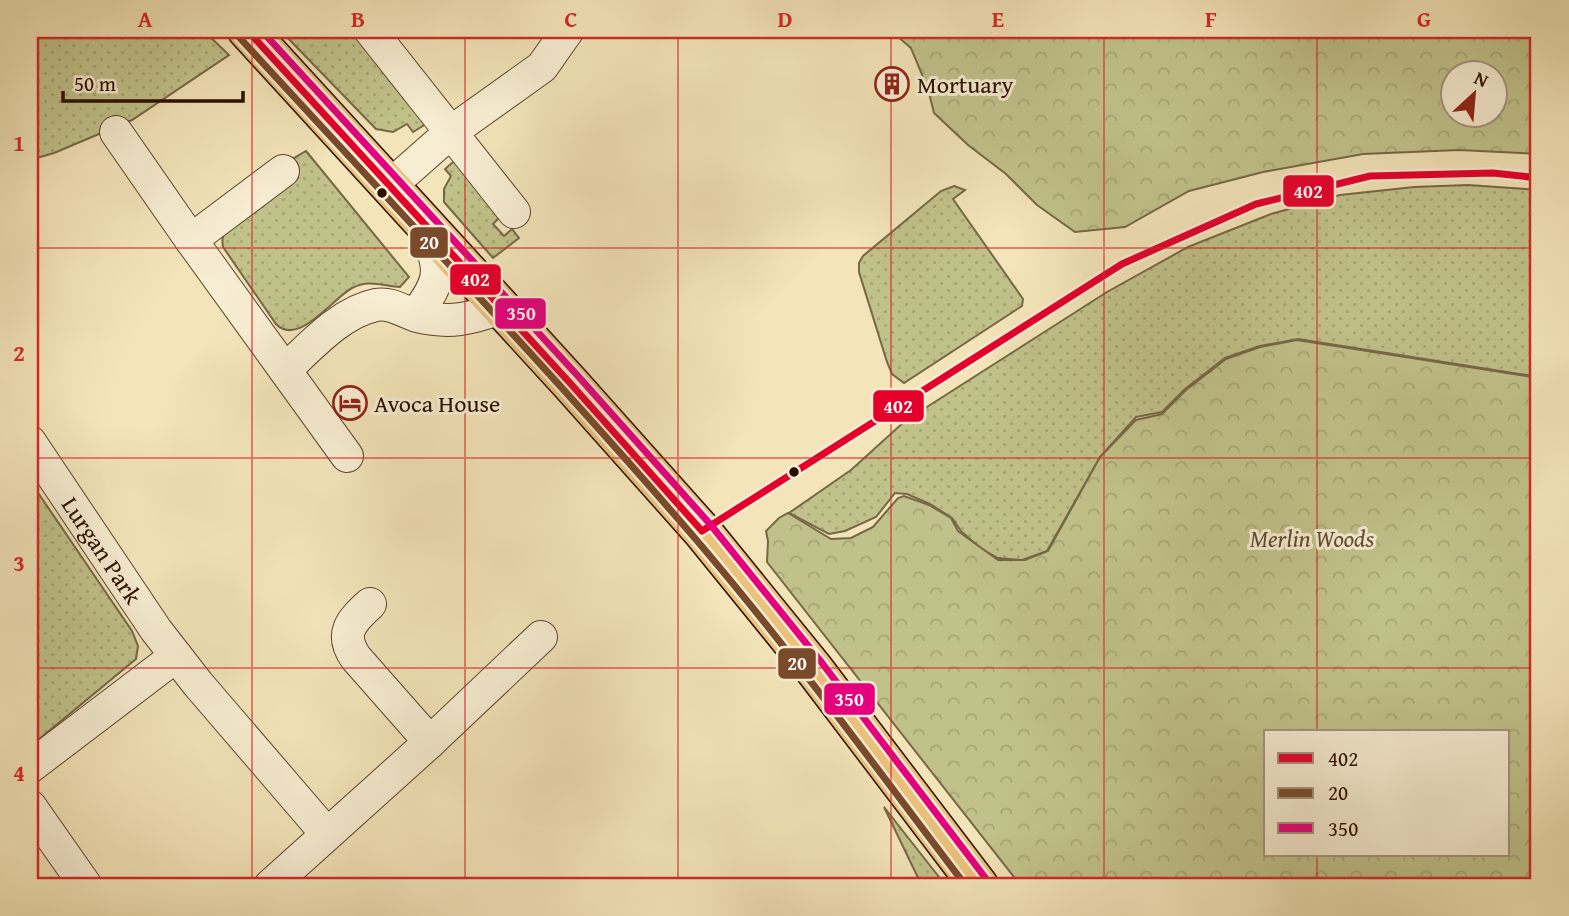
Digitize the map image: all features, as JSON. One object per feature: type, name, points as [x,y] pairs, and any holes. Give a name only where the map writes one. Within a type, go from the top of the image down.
[{"type":"main road","points":[[247,30],[391,185],[702,531],[814,669],[978,886]]},
{"type":"street","points":[[370,30],[514,212]]},
{"type":"street","points":[[391,185],[451,132],[541,67],[568,30]]},
{"type":"street","points":[[116,131],[347,456]]},
{"type":"street","points":[[191,240],[283,171]]},
{"type":"street","points":[[415,315],[432,295],[437,274],[434,251],[416,214]]},
{"type":"street","points":[[285,370],[341,321],[362,309],[379,304],[444,321],[472,318],[501,307]]},
{"type":"street","name":"Lurgan Park","points":[[30,442],[176,656],[326,834]]},
{"type":"street","points":[[370,604],[353,623],[347,643],[356,658],[430,743]]},
{"type":"street","points":[[270,886],[430,743],[541,638]]},
{"type":"street","points":[[30,767],[176,656]]},
{"type":"street","points":[[30,806],[86,886]]},
{"type":"green space","points":[[30,30],[203,30],[229,55],[132,120],[54,153],[30,160]]},
{"type":"green space","points":[[280,30],[359,30],[426,124],[413,132],[407,124],[393,132],[376,129]]},
{"type":"green space","points":[[890,30],[1539,30],[1539,154],[1459,150],[1363,154],[1263,172],[1189,191],[1125,227],[1075,232],[1037,205],[1006,174],[968,145],[934,113],[928,89],[911,48]]},
{"type":"green space","points":[[306,151],[409,277],[400,287],[370,283],[358,285],[304,326],[285,330],[276,324],[223,247],[223,238],[226,231],[241,218],[298,178],[289,161]]},
{"type":"green space","points":[[453,162],[457,163],[501,216],[493,224],[504,236],[512,229],[519,238],[493,258],[444,202],[444,189],[451,176],[445,169]]},
{"type":"green space","points":[[1468,185],[1539,190],[1539,377],[1298,339],[1260,346],[1225,358],[1185,389],[1162,412],[1136,417],[1100,457],[1047,551],[1022,560],[998,558],[980,548],[961,531],[952,518],[907,494],[895,493],[876,517],[845,531],[829,534],[789,513],[851,470],[905,421],[1107,292],[1188,247],[1271,214],[1340,195],[1414,187]]},
{"type":"green space","points":[[954,186],[965,190],[953,199],[1023,299],[1022,306],[904,383],[892,374],[887,362],[859,272],[859,263],[863,256],[941,191]]},
{"type":"green space","name":"Merlin Woods","points":[[1297,340],[1539,378],[1539,886],[1021,886],[767,562],[766,531],[788,513],[831,539],[851,538],[873,527],[898,498],[904,496],[929,505],[951,518],[958,531],[998,560],[1025,560],[1048,551],[1100,457],[1136,420],[1162,414],[1186,390],[1226,359],[1260,347]]},
{"type":"green space","points":[[30,481],[132,631],[138,646],[136,659],[32,745],[30,745]]},
{"type":"green space","points":[[884,807],[946,886],[922,886]]},
{"type":"transit line","name":"402","points":[[247,30],[702,531]]},
{"type":"transit line","name":"350","points":[[261,30],[710,524],[822,663],[987,880]]},
{"type":"transit line","name":"20","points":[[239,37],[525,347],[729,578],[966,886]]},
{"type":"transit line","name":"402","points":[[702,531],[1122,264],[1256,204],[1370,176],[1493,173],[1539,178]]},
{"type":"place","name":"Mortuary","points":[[892,84]]},
{"type":"place","name":"Avoca House","points":[[350,403]]}]
